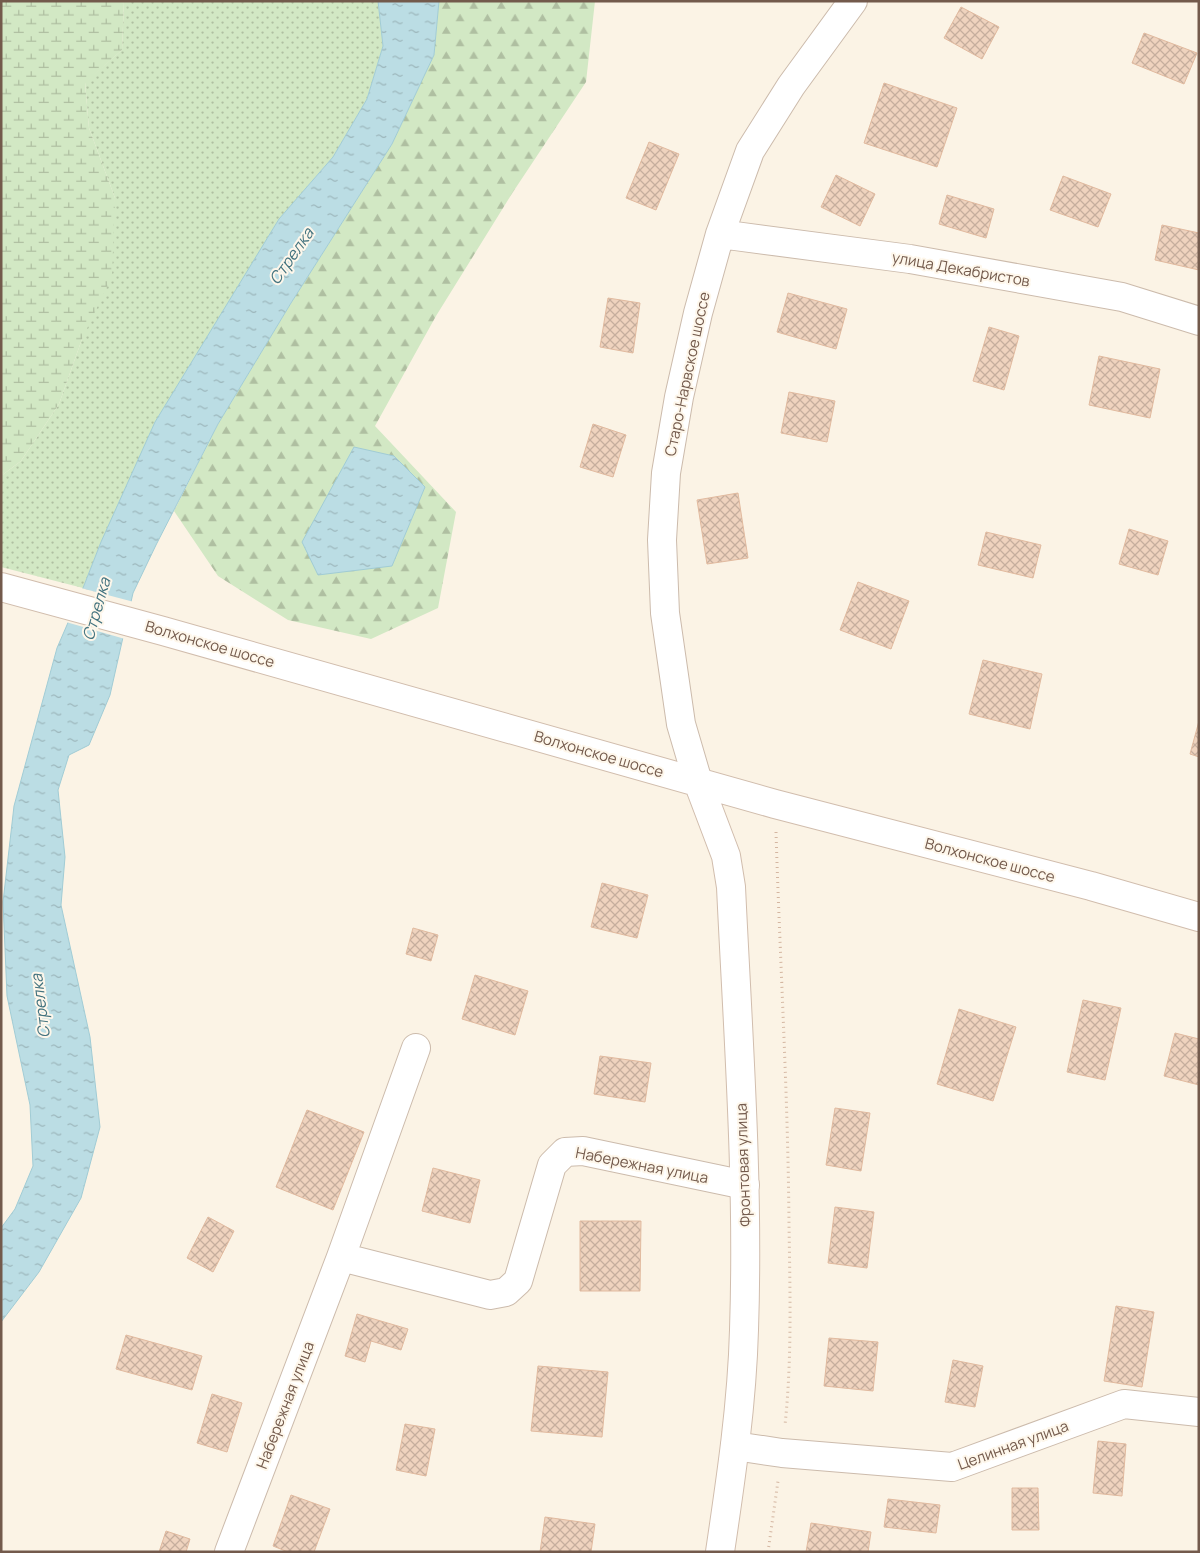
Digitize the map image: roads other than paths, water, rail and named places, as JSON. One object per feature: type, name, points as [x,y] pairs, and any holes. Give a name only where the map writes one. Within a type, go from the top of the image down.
[{"type":"street","name":"Старо-Нарвское шоссе","points":[[698,782],[682,724],[664,613],[662,540],[666,473],[678,397],[720,234],[750,151],[791,86],[853,1]]},
{"type":"street","name":"улица Декабристов","points":[[720,234],[910,259],[1122,297],[1199,321]]},
{"type":"street","name":"Волхонское шоссе","points":[[1,587],[776,804],[1091,886],[1199,917]]},
{"type":"street","name":"Фронтовая улица","points":[[698,782],[726,856],[731,887],[745,1185],[744,1331],[735,1446],[720,1552]]},
{"type":"street","name":"Набережная улица","points":[[230,1552],[341,1257],[416,1048]]},
{"type":"street","name":"Набережная улица","points":[[341,1257],[490,1295],[506,1292],[518,1281],[552,1165],[565,1152],[583,1151],[745,1185]]},
{"type":"street","name":"Целинная улица","points":[[735,1446],[782,1453],[952,1467],[1124,1404],[1199,1412]]},
{"type":"water","name":"Стрелка","points":[[378,1],[439,1],[434,55],[392,144],[291,303],[218,424],[156,545],[133,593],[110,695],[89,745],[69,755],[58,790],[65,857],[61,905],[90,1037],[100,1127],[81,1198],[39,1272],[1,1322],[1,1228],[15,1209],[33,1166],[30,1105],[7,996],[3,902],[14,806],[57,648],[101,542],[155,422],[279,219],[333,157],[367,99],[383,46]]},
{"type":"water","points":[[354,447],[394,456],[425,487],[392,566],[318,575],[302,542]]}]
